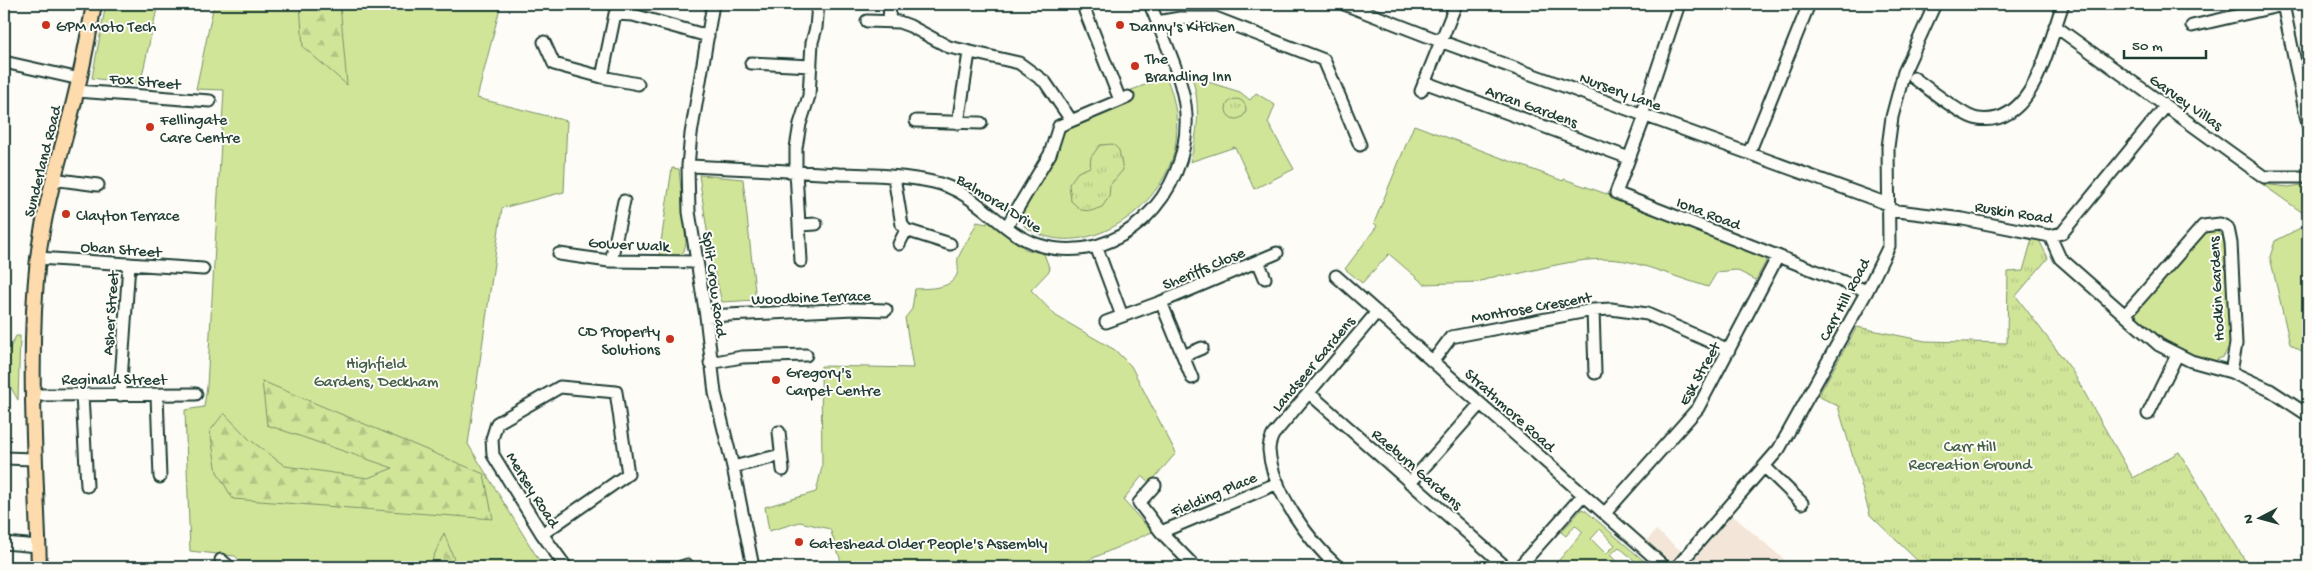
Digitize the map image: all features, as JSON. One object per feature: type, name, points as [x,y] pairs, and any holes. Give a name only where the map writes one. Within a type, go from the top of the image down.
[{"type":"main road","name":"Sunderland Road","points":[[39,567],[32,395],[33,321],[38,258],[52,179],[78,85],[94,4]]},
{"type":"street","name":"Split Crow Road","points":[[713,4],[690,134],[688,166],[689,212],[706,316],[710,363],[715,392],[733,467],[753,567]]},
{"type":"street","points":[[801,261],[796,171],[797,136],[808,104],[818,4]]},
{"type":"street","points":[[889,21],[890,4]]},
{"type":"street","name":"Balmoral Drive","points":[[688,166],[894,177],[935,182],[978,202],[1019,237],[1037,245],[1057,250],[1096,246],[1123,234],[1148,216],[1161,202],[1180,164],[1186,140],[1183,94],[1150,4]]},
{"type":"street","name":"Nursery Lane","points":[[1344,4],[1888,207]]},
{"type":"street","points":[[1440,41],[1456,4]]},
{"type":"street","name":"Iona Road","points":[[1680,4],[1616,194],[1867,291]]},
{"type":"street","points":[[1749,154],[1809,4]]},
{"type":"street","name":"Carr Hill Road","points":[[1677,567],[1779,450],[1867,291],[1889,246],[1888,147],[1892,117],[1904,72],[1935,4]]},
{"type":"street","points":[[1914,78],[1966,114],[1977,119],[1994,118],[2008,114],[2022,103],[2033,89],[2063,4]]},
{"type":"street","points":[[2192,26],[2283,4],[2308,122]]},
{"type":"street","points":[[602,76],[612,9],[708,36]]},
{"type":"street","points":[[1006,226],[1050,154],[1056,131],[1063,123],[1124,99],[1085,11]]},
{"type":"street","points":[[1157,22],[1180,18],[1215,18],[1324,60],[1360,145]]},
{"type":"street","points":[[867,21],[889,21],[910,26],[938,42],[969,53],[1007,59],[1028,68],[1044,82],[1071,120]]},
{"type":"street","name":"Garvey Villas","points":[[2055,26],[2264,177],[2308,176]]},
{"type":"street","name":"Arran Gardens","points":[[1440,41],[1422,86],[1629,158]]},
{"type":"street","points":[[544,42],[554,64],[638,84]]},
{"type":"street","points":[[958,123],[969,53]]},
{"type":"street","name":"Fox Street","points":[[4,62],[78,85],[210,101]]},
{"type":"street","points":[[750,63],[811,66]]},
{"type":"street","name":"Ruskin Road","points":[[1888,207],[2050,236],[2062,233],[2166,106]]},
{"type":"street","points":[[916,121],[980,123]]},
{"type":"street","points":[[894,177],[900,219],[906,230],[950,244]]},
{"type":"street","points":[[52,179],[98,186]]},
{"type":"street","points":[[611,261],[624,201]]},
{"type":"street","points":[[799,225],[816,224]]},
{"type":"street","name":"Hodkin Gardens","points":[[2124,315],[2203,226],[2220,224],[2228,228],[2231,243],[2236,344],[2231,372]]},
{"type":"street","points":[[899,244],[906,230]]},
{"type":"street","name":"Hodkin Gardens","points":[[2050,236],[2060,258],[2159,345],[2177,355],[2231,372],[2270,390],[2308,415]]},
{"type":"street","points":[[1096,246],[1122,316]]},
{"type":"street","name":"Sheriffs Close","points":[[1106,322],[1160,302],[1277,253]]},
{"type":"street","name":"Gower Walk","points":[[559,254],[611,261],[697,262]]},
{"type":"street","name":"Esk Street","points":[[1605,514],[1698,408],[1778,256]]},
{"type":"street","name":"Oban Street","points":[[38,258],[203,269]]},
{"type":"street","name":"Sheriffs Close","points":[[1258,261],[1265,278]]},
{"type":"street","name":"Asher Street","points":[[120,395],[129,264]]},
{"type":"street","name":"Strathmore Road","points":[[1336,276],[1665,567]]},
{"type":"street","name":"Sheriffs Close","points":[[1160,302],[1192,378]]},
{"type":"street","name":"Woodbine Terrace","points":[[706,316],[854,309],[886,310]]},
{"type":"street","name":"Montrose Crescent","points":[[1433,361],[1451,337],[1593,310],[1611,309],[1647,314],[1729,350]]},
{"type":"street","points":[[1593,310],[1595,373]]},
{"type":"street","name":"Landseer Gardens","points":[[1278,483],[1269,449],[1273,435],[1377,312]]},
{"type":"street","points":[[1183,356],[1202,348]]},
{"type":"street","points":[[710,363],[742,357],[806,355]]},
{"type":"street","points":[[2148,414],[2177,355]]},
{"type":"street","name":"Mersey Road","points":[[542,534],[628,474],[616,392],[560,387],[496,423],[492,439],[493,454],[542,534],[566,567]]},
{"type":"street","name":"Raeburn Gardens","points":[[1309,393],[1506,567]]},
{"type":"street","points":[[157,394],[160,477]]},
{"type":"street","name":"Reginald Street","points":[[32,395],[196,394]]},
{"type":"street","points":[[82,395],[87,486]]},
{"type":"street","points":[[1410,483],[1480,404]]},
{"type":"street","points":[[779,432],[782,470]]},
{"type":"street","points":[[733,467],[781,456]]},
{"type":"street","points":[[4,458],[34,458]]},
{"type":"street","points":[[1765,468],[1802,503]]},
{"type":"street","points":[[1278,483],[1309,538],[1338,567]]},
{"type":"street","name":"Fielding Place","points":[[1162,532],[1278,483]]},
{"type":"street","points":[[1155,485],[1138,503],[1195,567]]},
{"type":"street","points":[[1519,567],[1583,495]]},
{"type":"street","points":[[4,543],[38,546]]},
{"type":"shaded area","points":[[1732,515],[1787,562],[1783,567],[1673,567],[1645,543],[1656,530],[1693,561]]},
{"type":"green space","points":[[106,4],[158,4],[140,85],[92,78]]},
{"type":"green space","name":"Highfield Gardens, Deckham","points":[[214,4],[501,4],[477,98],[567,121],[564,192],[502,208],[468,444],[543,567],[246,567],[235,556],[190,551],[185,410],[204,407],[207,386],[224,90],[196,89]]},
{"type":"green space","points":[[300,4],[340,4],[347,85],[303,47]]},
{"type":"green space","points":[[1166,77],[1176,112],[1175,148],[1167,171],[1154,192],[1137,210],[1117,225],[1094,235],[1070,239],[1047,237],[1024,226],[1022,213],[1055,158],[1063,128],[1132,99],[1129,91]]},
{"type":"green space","points":[[1192,77],[1240,92],[1250,100],[1256,93],[1275,105],[1268,123],[1294,169],[1254,189],[1235,147],[1190,162],[1197,120],[1197,99]]},
{"type":"green space","points":[[1236,99],[1243,102],[1246,109],[1243,116],[1236,119],[1229,116],[1226,109],[1229,102]]},
{"type":"green space","points":[[1414,125],[1563,181],[1564,179],[1771,252],[1756,280],[1736,270],[1717,272],[1708,287],[1630,262],[1600,259],[1584,260],[1508,276],[1500,275],[1478,282],[1424,284],[1389,254],[1362,283],[1345,269],[1377,226],[1374,223]]},
{"type":"green space","points":[[1113,144],[1119,150],[1123,170],[1110,185],[1109,197],[1102,207],[1091,211],[1081,210],[1071,201],[1069,184],[1078,172],[1090,167],[1091,157],[1100,145]]},
{"type":"green space","points":[[672,168],[679,169],[686,243],[684,251],[678,258],[659,255]]},
{"type":"green space","points":[[699,175],[743,179],[756,300],[722,302],[711,258]]},
{"type":"green space","points":[[2262,184],[2289,187],[2308,184],[2303,213]]},
{"type":"green space","points":[[988,217],[1025,249],[1044,254],[1050,270],[1031,290],[1056,316],[1115,350],[1131,366],[1176,453],[1150,483],[1142,476],[1123,500],[1152,532],[1073,567],[843,567],[830,529],[800,522],[769,531],[765,507],[816,492],[822,467],[821,366],[913,368],[905,318],[912,309],[915,289],[940,287],[952,282],[958,271],[958,258],[977,222],[987,224]]},
{"type":"green space","points":[[2308,224],[2308,355],[2290,344],[2270,257],[2275,241]]},
{"type":"green space","points":[[2215,231],[2221,234],[2224,242],[2230,344],[2224,356],[2213,362],[2180,351],[2137,319],[2135,309],[2205,233]]},
{"type":"green space","name":"Carr Hill Recreation Ground","points":[[2032,239],[2039,240],[2048,258],[2016,296],[2071,369],[2133,478],[2179,452],[2249,567],[1924,567],[1870,515],[1838,406],[1818,396],[1857,327],[1925,341],[2007,343],[2008,272],[2023,271]]},
{"type":"green space","points":[[16,336],[20,336],[18,400],[8,381],[4,368],[7,355]]},
{"type":"green space","points":[[262,381],[484,474],[493,519],[233,499],[217,472],[210,431],[224,413],[249,439],[285,466],[368,478],[393,468],[267,425]]},
{"type":"green space","points":[[1582,509],[1651,567],[1629,567],[1635,561],[1619,547],[1610,555],[1622,567],[1553,567],[1583,532],[1575,525],[1566,536],[1561,532]],"holes":[[[1600,529],[1615,545],[1606,554],[1591,539]]]},
{"type":"green space","points":[[444,533],[457,567],[429,567]]},
{"type":"tram line","points":[[4,12],[6,4]]},
{"type":"place","name":"GPM Moto Tech","points":[[46,25]]},
{"type":"place","name":"Danny's Kitchen","points":[[1120,25]]},
{"type":"place","name":"The Brandling Inn","points":[[1135,66]]},
{"type":"place","name":"Fellingate Care Centre","points":[[150,127]]},
{"type":"place","name":"Clayton Terrace","points":[[66,214]]},
{"type":"place","name":"CD Property Solutions","points":[[670,339]]},
{"type":"place","name":"Gregory's Carpet Centre","points":[[776,380]]},
{"type":"place","name":"Gateshead Older People's Assembly","points":[[799,542]]}]
